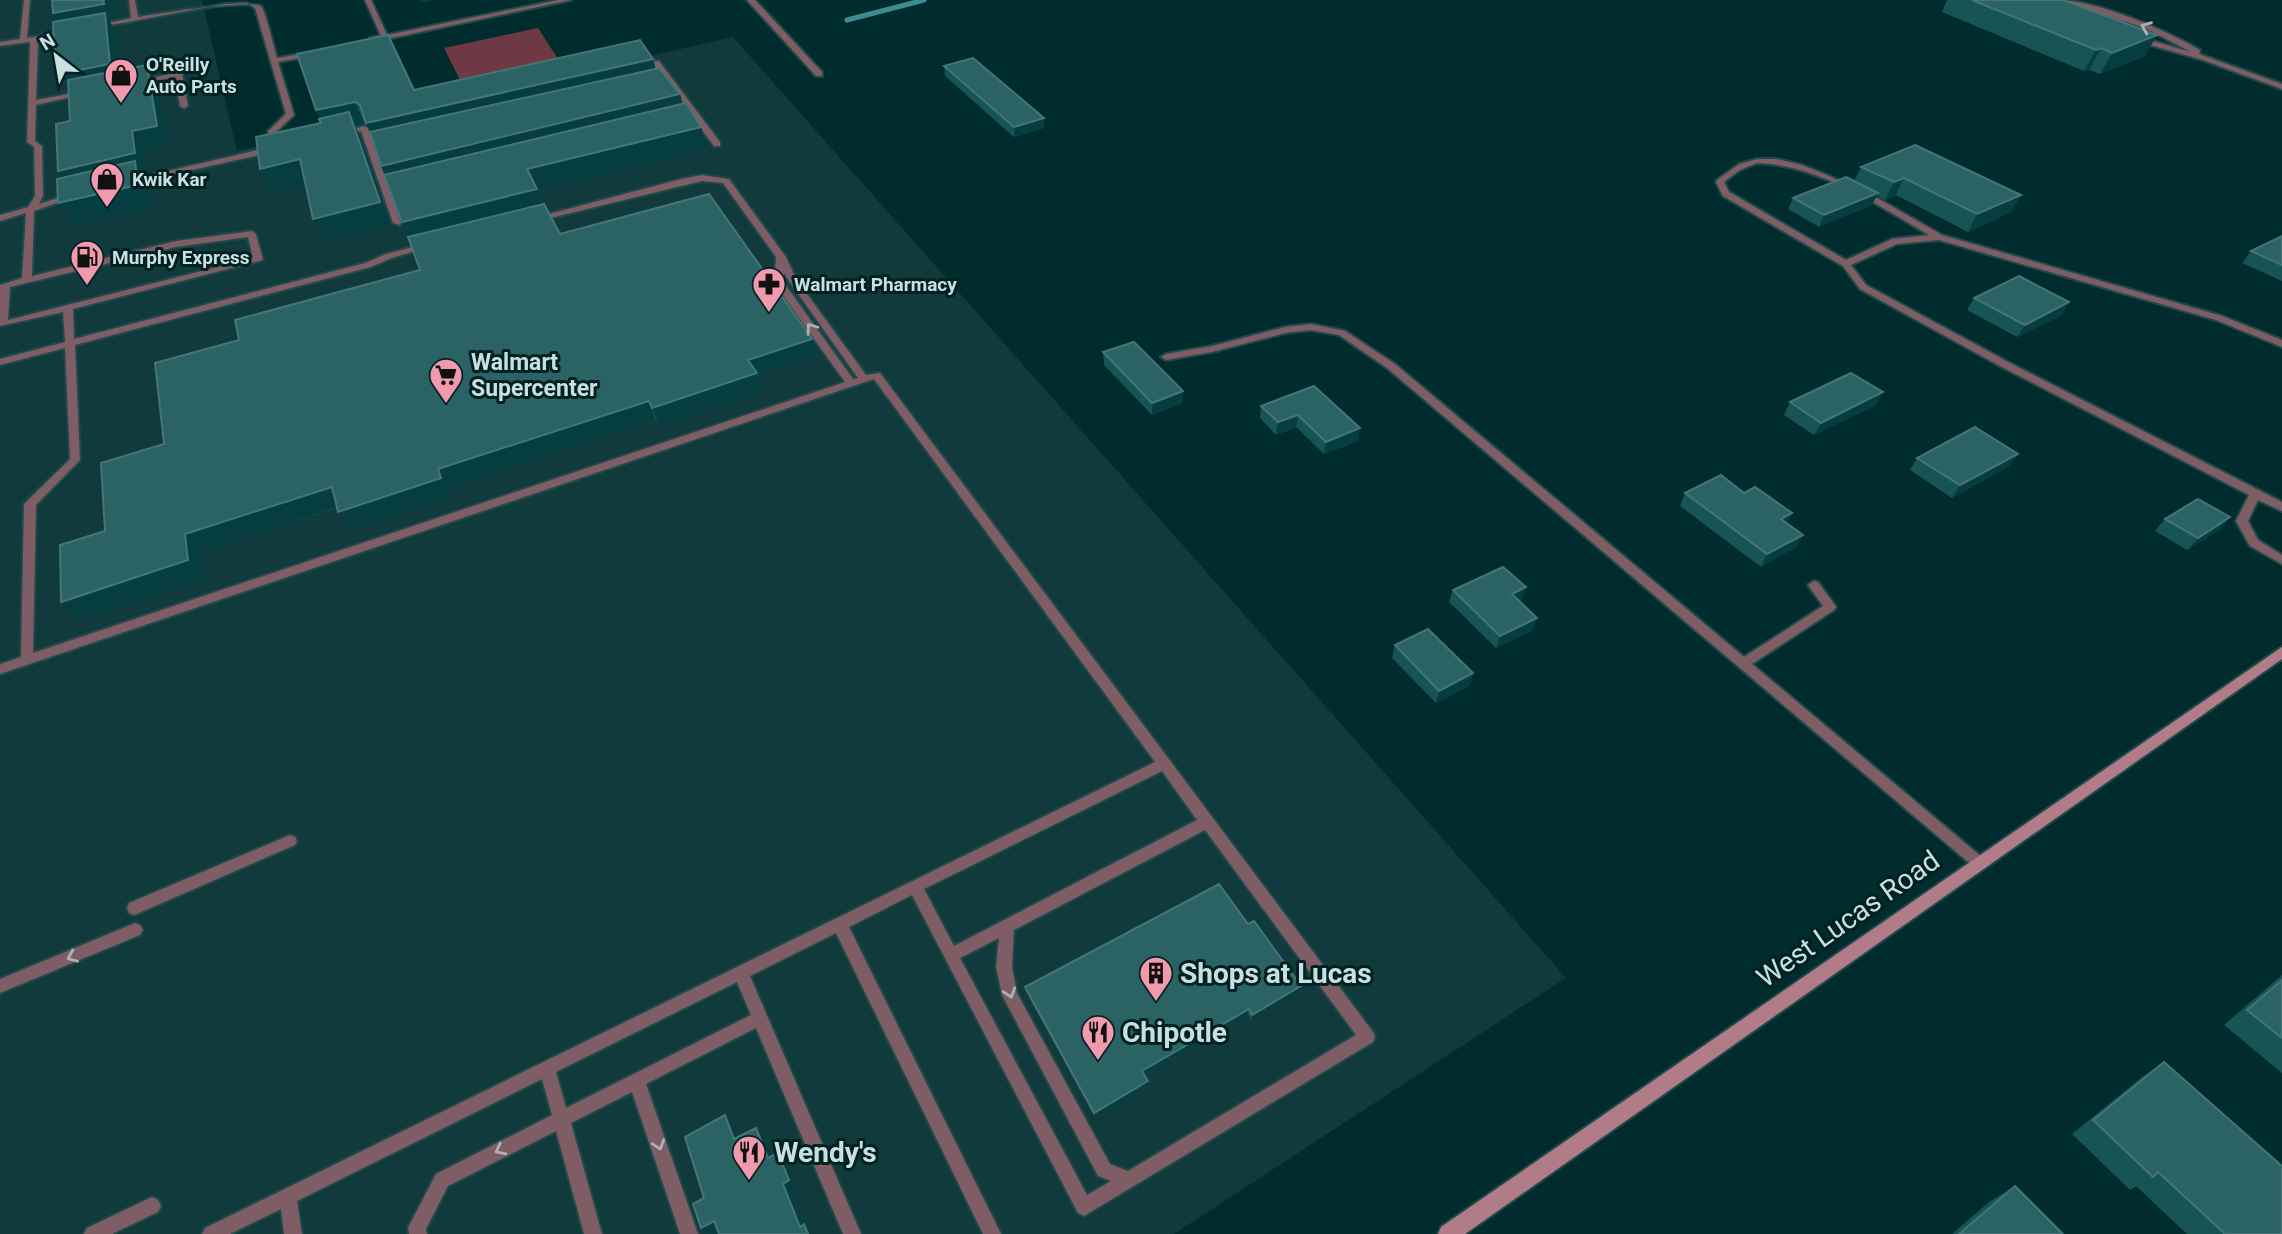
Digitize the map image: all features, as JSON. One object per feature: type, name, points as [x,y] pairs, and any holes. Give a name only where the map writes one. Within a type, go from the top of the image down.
[{"type":"main road","name":"West Lucas Road","points":[[1448,1234],[2282,652]]},
{"type":"street","points":[[751,0],[819,74]]},
{"type":"lane","points":[[27,0],[27,41]]},
{"type":"lane","points":[[132,0],[135,20]]},
{"type":"lane","points":[[368,0],[385,38]]},
{"type":"lane","points":[[358,44],[568,0]]},
{"type":"lane","points":[[2049,0],[2080,16]]},
{"type":"lane","points":[[2060,0],[2097,9],[2179,40],[2206,58]]},
{"type":"lane","points":[[85,29],[237,1],[248,1],[258,6],[290,115],[272,131],[275,148]]},
{"type":"lane","points":[[0,44],[72,32]]},
{"type":"lane","points":[[2125,34],[2206,58],[2282,88]]},
{"type":"lane","points":[[27,41],[34,44],[31,142],[38,146],[39,196],[30,211],[27,280]]},
{"type":"lane","points":[[274,61],[319,52]]},
{"type":"lane","points":[[656,63],[717,144]]},
{"type":"lane","points":[[125,85],[178,74],[184,106]]},
{"type":"lane","points":[[643,89],[671,83]]},
{"type":"lane","points":[[32,103],[99,90]]},
{"type":"lane","points":[[684,121],[697,118]]},
{"type":"lane","points":[[338,134],[364,128],[397,223]]},
{"type":"lane","points":[[119,185],[288,145]]},
{"type":"lane","points":[[372,151],[385,148]]},
{"type":"lane","points":[[2282,344],[2219,318],[1940,237],[1864,195],[1786,164],[1757,161],[1733,170],[1720,181],[1726,194],[1846,264],[1863,287],[2004,364],[2282,507]]},
{"type":"lane","points":[[522,222],[681,182],[702,178],[726,181],[781,257],[779,283],[857,381]]},
{"type":"lane","points":[[387,195],[401,192]]},
{"type":"lane","points":[[0,218],[82,194]]},
{"type":"lane","points":[[252,234],[258,260],[3,324],[5,285],[27,280],[176,244],[252,234]]},
{"type":"lane","points":[[1846,264],[1895,242],[1940,237]]},
{"type":"lane","points":[[0,362],[442,243]]},
{"type":"lane","points":[[27,659],[30,504],[75,460],[68,307]]},
{"type":"lane","points":[[1166,357],[1212,349],[1284,330],[1311,327],[1342,333],[1391,366],[1979,863]]},
{"type":"lane","points":[[0,669],[876,374],[1367,1037],[1084,1207],[915,887]]},
{"type":"lane","points":[[2256,493],[2242,522],[2254,543],[2282,560]]},
{"type":"lane","points":[[1743,664],[1830,607],[1814,585]]},
{"type":"lane","points":[[211,1234],[1164,764]]},
{"type":"lane","points":[[951,955],[1206,822]]},
{"type":"lane","points":[[134,908],[290,841]]},
{"type":"lane","points":[[840,925],[992,1234]]},
{"type":"lane","points":[[1007,926],[1004,967],[1010,995],[1104,1170],[1130,1180]]},
{"type":"lane","points":[[0,986],[135,930]]},
{"type":"lane","points":[[741,974],[852,1234]]},
{"type":"lane","points":[[418,1234],[417,1228],[442,1180],[760,1018]]},
{"type":"lane","points":[[547,1069],[593,1234]]},
{"type":"lane","points":[[637,1080],[688,1234]]},
{"type":"lane","points":[[288,1198],[293,1234]]},
{"type":"lane","points":[[93,1234],[152,1206]]},
{"type":"shaded area","points":[[0,0],[202,0],[237,151],[733,37],[1566,978],[1174,1234],[0,1234]]},
{"type":"shaded area","points":[[538,28],[560,62],[462,84],[444,48]]},
{"type":"building","points":[[52,0],[103,0],[104,4],[53,13]]},
{"type":"building","points":[[1972,0],[2063,0],[2157,35],[2112,53],[2101,48],[2096,50]]},
{"type":"building","points":[[105,13],[110,64],[69,72],[68,61],[55,64],[53,22]]},
{"type":"building","points":[[388,35],[414,90],[640,40],[653,59],[366,123],[360,105],[355,102],[316,110],[297,54]]},
{"type":"building","points":[[973,58],[1044,118],[1014,127],[944,66]]},
{"type":"building","points":[[147,65],[157,126],[132,131],[135,153],[58,171],[56,124],[70,121],[68,80]]},
{"type":"building","points":[[659,68],[680,94],[381,166],[370,132]]},
{"type":"building","points":[[686,103],[701,127],[527,169],[537,189],[402,222],[384,175]]},
{"type":"building","points":[[349,112],[380,202],[313,219],[300,159],[260,169],[256,137],[321,123],[319,119]]},
{"type":"building","points":[[1915,145],[2021,195],[1977,214],[1904,178],[1894,182],[1861,167]]},
{"type":"building","points":[[135,161],[138,185],[58,203],[57,179]]},
{"type":"building","points":[[1846,177],[1878,193],[1824,215],[1793,198]]},
{"type":"building","name":"Walmart Supercenter","points":[[709,194],[812,339],[748,360],[757,373],[652,408],[649,401],[438,469],[441,478],[338,512],[332,487],[185,534],[188,560],[61,602],[60,545],[105,531],[101,463],[164,444],[155,363],[239,340],[235,320],[420,270],[408,237],[544,204],[560,234]]},
{"type":"building","points":[[2282,236],[2282,265],[2251,251]]},
{"type":"building","points":[[2019,276],[2069,302],[2025,325],[1974,298]]},
{"type":"building","points":[[1134,342],[1183,391],[1152,403],[1103,352]]},
{"type":"building","points":[[1851,373],[1883,392],[1821,423],[1790,402]]},
{"type":"building","points":[[1314,386],[1360,428],[1326,442],[1298,415],[1278,422],[1261,406]]},
{"type":"building","points":[[1975,427],[2018,454],[1960,485],[1917,458]]},
{"type":"building","points":[[1721,475],[1744,493],[1755,487],[1792,513],[1781,519],[1803,535],[1767,554],[1685,493]]},
{"type":"building","points":[[2198,499],[2230,517],[2198,538],[2165,519]]},
{"type":"building","points":[[1503,567],[1526,587],[1512,594],[1537,618],[1500,636],[1453,590]]},
{"type":"building","points":[[1428,629],[1473,673],[1439,691],[1395,645]]},
{"type":"building","name":"Shops at Lucas","points":[[1219,884],[1248,924],[1254,921],[1301,986],[1252,1015],[1249,1009],[1142,1071],[1148,1081],[1094,1113],[1025,987]]},
{"type":"building","points":[[2282,980],[2282,1038],[2247,1010]]},
{"type":"building","points":[[2164,1062],[2282,1166],[2282,1234],[2225,1234],[2158,1172],[2153,1177],[2093,1120]]},
{"type":"building","name":"Wendy's","points":[[725,1115],[734,1139],[756,1128],[768,1158],[778,1153],[789,1180],[783,1184],[800,1227],[804,1224],[808,1234],[719,1234],[714,1221],[701,1228],[693,1204],[704,1198],[685,1137]]},
{"type":"building","points":[[2015,1186],[2063,1234],[1959,1234]]},
{"type":"waterway","points":[[847,20],[924,0]]},
{"type":"place","name":"O'Reilly Auto Parts","points":[[121,105]]},
{"type":"place","name":"Kwik Kar","points":[[107,209]]},
{"type":"place","name":"Murphy Express","points":[[87,287]]},
{"type":"place","name":"Walmart Pharmacy","points":[[769,314]]},
{"type":"place","name":"Walmart Supercenter","points":[[446,405]]},
{"type":"place","name":"Shops at Lucas","points":[[1156,1003]]},
{"type":"place","name":"Chipotle","points":[[1098,1062]]},
{"type":"place","name":"Wendy's","points":[[749,1182]]}]
